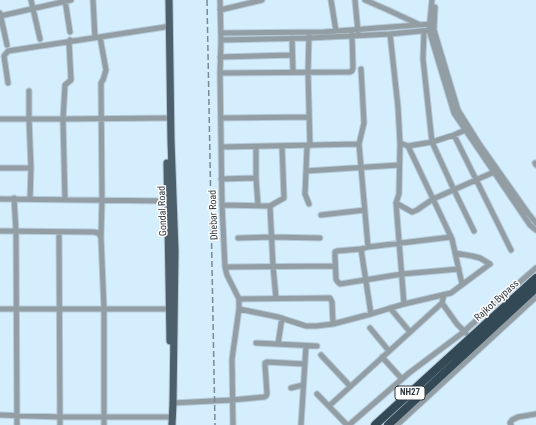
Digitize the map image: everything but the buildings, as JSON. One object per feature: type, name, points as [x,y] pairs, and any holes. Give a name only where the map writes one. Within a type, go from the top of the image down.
[{"type":"highway","name":"Rajkot Bypass","points":[[471,338],[536,278]]},
{"type":"highway","name":"Rajkot Bypass","points":[[482,344],[491,330],[536,288]]},
{"type":"highway","points":[[491,330],[504,327]]},
{"type":"highway","name":"NH27","points":[[375,425],[471,338]]},
{"type":"highway","name":"NH27","points":[[388,425],[450,367],[482,344]]},
{"type":"main road","points":[[164,0],[167,118],[167,201],[172,309],[170,422]]},
{"type":"main road","name":"Gondal Road","points":[[169,0],[171,134],[175,251],[172,309],[173,403],[170,422]]},
{"type":"street","points":[[31,0],[40,39]]},
{"type":"street","points":[[7,45],[0,15],[67,0],[70,32]]},
{"type":"street","points":[[93,0],[94,38]]},
{"type":"street","name":"Dhebar Road","points":[[220,0],[222,205],[225,267],[239,299],[232,359],[233,425]]},
{"type":"street","points":[[220,10],[262,0]]},
{"type":"street","points":[[331,0],[336,31]]},
{"type":"street","points":[[220,73],[352,71],[355,33],[355,0]]},
{"type":"street","points":[[365,0],[429,30],[460,113],[499,172],[536,223]]},
{"type":"street","points":[[432,0],[432,24]]},
{"type":"street","points":[[435,0],[432,24],[429,30],[422,59],[432,142],[474,230]]},
{"type":"street","points":[[221,40],[292,38],[336,31],[355,33],[432,24]]},
{"type":"street","points":[[8,83],[4,56],[8,51],[165,27]]},
{"type":"street","points":[[221,33],[309,35],[355,33],[390,34],[429,30]]},
{"type":"street","points":[[429,30],[454,113],[530,225],[536,230]]},
{"type":"street","points":[[390,34],[398,107],[400,143],[399,194],[396,203],[404,304]]},
{"type":"street","points":[[309,35],[309,117],[305,194],[309,204]]},
{"type":"street","points":[[100,37],[106,70],[101,83],[101,236],[104,310],[104,425]]},
{"type":"street","points":[[292,38],[293,72]]},
{"type":"street","points":[[65,200],[63,119],[65,85],[71,80],[69,41]]},
{"type":"street","points":[[220,58],[292,55]]},
{"type":"street","points":[[361,68],[364,123],[359,144],[368,247]]},
{"type":"street","points":[[29,91],[31,168],[30,199]]},
{"type":"street","points":[[221,118],[309,117]]},
{"type":"street","points":[[0,119],[167,118]]},
{"type":"street","points":[[400,143],[408,146],[432,142],[465,130]]},
{"type":"street","points":[[454,135],[511,250]]},
{"type":"street","points":[[221,147],[359,144]]},
{"type":"street","points":[[222,205],[270,206],[284,198],[282,146]]},
{"type":"street","points":[[408,146],[451,237],[462,284]]},
{"type":"street","points":[[256,147],[258,206]]},
{"type":"street","points":[[306,171],[361,166],[399,165]]},
{"type":"street","points":[[0,168],[31,168]]},
{"type":"street","points":[[396,203],[412,212],[433,199],[494,172]]},
{"type":"street","points":[[222,179],[256,178]]},
{"type":"street","points":[[0,198],[167,201]]},
{"type":"street","points":[[14,198],[16,231],[17,425]]},
{"type":"street","points":[[270,206],[276,298]]},
{"type":"street","points":[[321,215],[365,210]]},
{"type":"street","points":[[0,231],[94,232],[101,236]]},
{"type":"street","points":[[59,232],[60,425]]},
{"type":"street","points":[[451,237],[336,251],[336,279],[340,284],[402,274],[459,269]]},
{"type":"street","points":[[238,238],[320,238]]},
{"type":"street","points":[[361,249],[371,314]]},
{"type":"street","points":[[239,309],[282,318],[310,326],[333,324],[404,304],[451,293],[490,264],[480,258],[455,253]]},
{"type":"street","points":[[225,267],[335,266]]},
{"type":"street","points":[[317,394],[348,425],[402,379],[464,332],[536,268]]},
{"type":"street","points":[[329,406],[442,303],[444,295]]},
{"type":"street","points":[[397,425],[482,344],[504,327],[536,297]]},
{"type":"street","points":[[239,299],[330,298],[332,302],[333,324]]},
{"type":"street","points":[[442,303],[457,324],[471,338]]},
{"type":"street","points":[[390,308],[410,332]]},
{"type":"street","points":[[0,309],[172,309]]},
{"type":"street","points":[[278,344],[282,318]]},
{"type":"street","points":[[370,328],[389,351]]},
{"type":"street","points":[[256,343],[317,346]]},
{"type":"street","points":[[301,425],[306,346]]},
{"type":"street","points":[[321,355],[350,386]]},
{"type":"street","points":[[382,357],[402,379]]},
{"type":"street","points":[[173,403],[264,397],[266,396],[265,363],[305,364]]},
{"type":"street","points":[[291,388],[303,385]]},
{"type":"street","points":[[511,425],[510,423],[512,420],[518,417],[536,414]]},
{"type":"street","points":[[0,416],[104,417],[170,422]]},
{"type":"railway","points":[[207,0],[215,425]]}]
